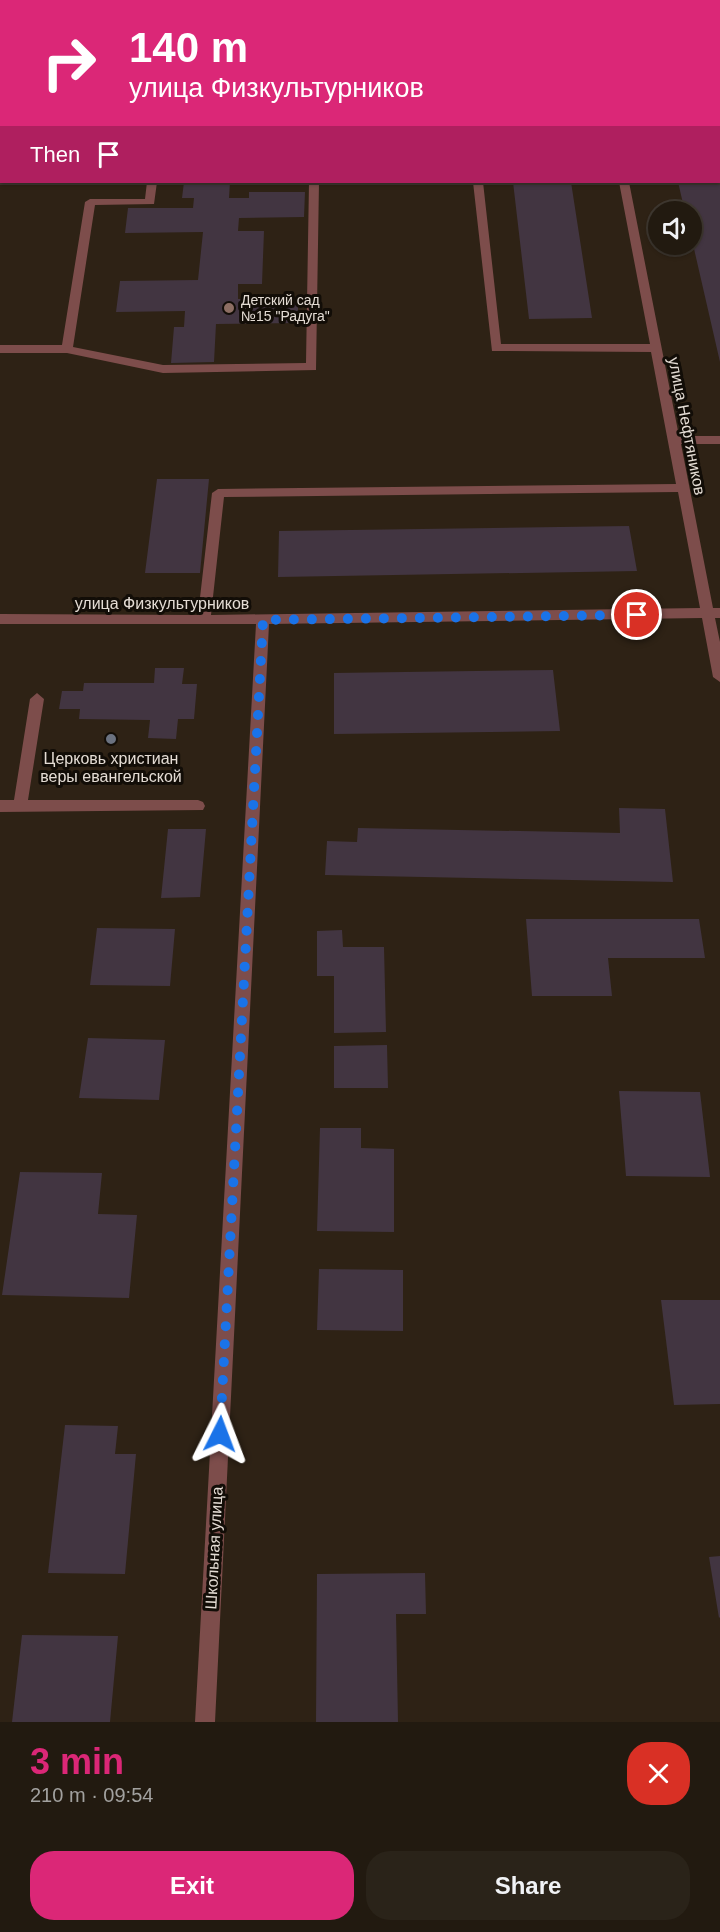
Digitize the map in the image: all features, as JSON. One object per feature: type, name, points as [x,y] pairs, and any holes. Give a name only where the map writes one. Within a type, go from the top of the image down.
[{"type":"street","points":[[67,349],[90,202],[150,202],[152,183]]},
{"type":"street","points":[[0,349],[67,349],[163,369],[312,367],[314,183]]},
{"type":"street","points":[[478,183],[495,348],[655,348]]},
{"type":"street","name":"улица Нефтяников","points":[[624,183],[682,488],[713,614],[720,677]]},
{"type":"street","points":[[673,440],[720,440]]},
{"type":"street","points":[[204,620],[218,493],[682,488]]},
{"type":"street","name":"улица Физкультурников","points":[[0,619],[263,620],[713,614]]},
{"type":"street","name":"Школьная улица","points":[[205,1722],[263,620]]},
{"type":"street","points":[[20,807],[37,699]]},
{"type":"street","points":[[0,806],[198,806]]},
{"type":"building","points":[[184,183],[230,183],[229,198],[249,198],[249,192],[305,192],[304,217],[239,218],[238,231],[264,231],[262,284],[238,284],[238,299],[298,299],[298,323],[216,324],[214,362],[171,363],[174,327],[184,327],[185,311],[116,312],[120,281],[198,280],[203,232],[125,233],[128,208],[193,208],[194,198],[182,198]]},
{"type":"building","points":[[513,183],[571,183],[592,318],[529,319]]},
{"type":"building","points":[[678,183],[720,183],[720,362],[695,255],[702,255],[702,201],[682,201]]},
{"type":"building","points":[[157,479],[209,479],[200,573],[145,573]]},
{"type":"building","points":[[629,526],[637,571],[278,577],[279,531]]},
{"type":"building","points":[[155,668],[184,668],[182,684],[197,684],[194,719],[178,719],[176,739],[148,738],[150,720],[79,719],[80,709],[59,709],[62,691],[83,691],[84,683],[154,683]]},
{"type":"building","points":[[553,670],[560,731],[334,734],[334,673]]},
{"type":"building","points":[[619,808],[665,809],[673,882],[325,875],[327,841],[357,842],[358,828],[620,833]]},
{"type":"building","points":[[168,829],[206,829],[200,897],[161,898]]},
{"type":"building","points":[[526,919],[699,919],[705,958],[608,958],[612,996],[532,996]]},
{"type":"building","points":[[97,928],[175,929],[170,986],[90,985]]},
{"type":"building","points":[[342,930],[343,947],[384,947],[386,1032],[334,1033],[334,976],[317,976],[317,931]]},
{"type":"building","points":[[88,1038],[165,1040],[159,1100],[79,1098]]},
{"type":"building","points":[[387,1045],[388,1088],[334,1088],[334,1046]]},
{"type":"building","points":[[619,1091],[700,1092],[710,1177],[626,1176]]},
{"type":"building","points":[[320,1128],[361,1128],[361,1148],[394,1149],[394,1232],[317,1231]]},
{"type":"building","points":[[20,1172],[102,1173],[98,1214],[137,1215],[129,1298],[2,1295]]},
{"type":"building","points":[[319,1269],[403,1270],[403,1331],[317,1330]]},
{"type":"building","points":[[661,1300],[720,1300],[720,1404],[674,1405]]},
{"type":"building","points":[[65,1425],[118,1426],[115,1454],[136,1454],[125,1574],[48,1573]]},
{"type":"building","points":[[720,1556],[720,1617],[719,1618],[709,1557]]},
{"type":"building","points":[[425,1573],[426,1614],[396,1614],[398,1722],[316,1722],[317,1574]]},
{"type":"building","points":[[22,1635],[118,1636],[110,1722],[12,1722]]},
{"type":"place","name":"Детский сад №15 \"Радуга\"","points":[[229,308]]},
{"type":"place","name":"Церковь христиан веры евангельской","points":[[111,739]]},
{"type":"route","points":[[220,1434],[263,620],[637,615]]}]
